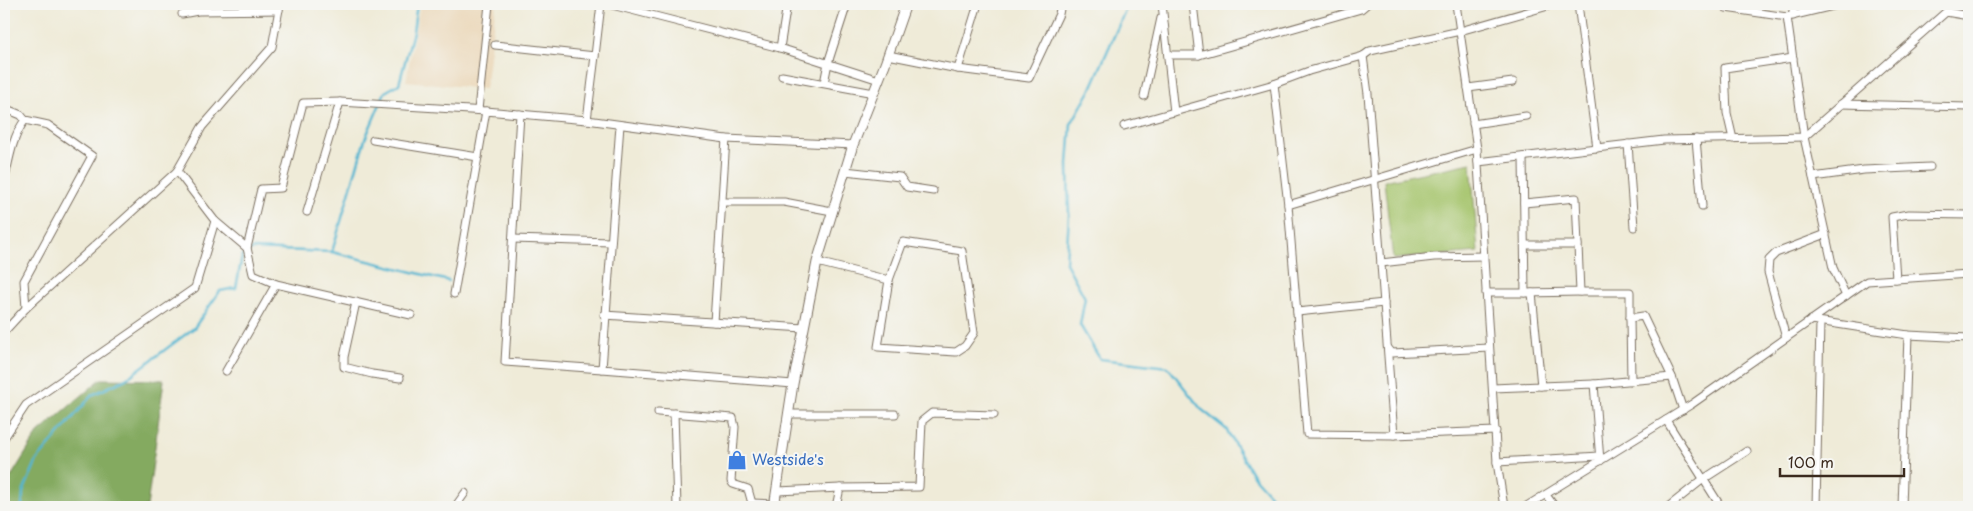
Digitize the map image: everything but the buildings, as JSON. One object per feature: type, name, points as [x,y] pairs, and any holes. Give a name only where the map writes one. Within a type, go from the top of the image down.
[{"type":"main road","points":[[775,506],[793,384],[817,262],[853,145],[906,4]]},
{"type":"street","points":[[454,294],[478,157],[489,4]]},
{"type":"street","points":[[587,120],[600,4]]},
{"type":"street","points":[[608,4],[780,48],[879,80]]},
{"type":"street","points":[[780,48],[787,4]]},
{"type":"street","points":[[824,83],[847,4]]},
{"type":"street","points":[[958,69],[978,4]]},
{"type":"street","points":[[888,55],[958,69],[1029,78],[1059,14],[1061,4]]},
{"type":"street","points":[[1193,4],[1199,55]]},
{"type":"street","points":[[1168,56],[1199,55],[1361,9],[1367,4]]},
{"type":"street","points":[[1456,4],[1477,149],[1497,462],[1504,507]]},
{"type":"street","points":[[1124,126],[1274,84],[1309,71],[1363,56],[1370,51],[1460,31],[1539,6],[1555,4]]},
{"type":"street","points":[[1578,4],[1597,148]]},
{"type":"street","points":[[1721,4],[1726,8],[1790,16],[1840,4]]},
{"type":"street","points":[[1793,4],[1790,16],[1792,58],[1804,137],[1833,268],[1846,296]]},
{"type":"street","points":[[1478,162],[1664,140],[1804,137],[1946,12],[1947,4]]},
{"type":"street","points":[[4,332],[26,308],[177,171],[202,127],[272,47],[280,7],[198,11],[182,14]]},
{"type":"street","points":[[1162,7],[1174,112]]},
{"type":"street","points":[[1144,96],[1162,7]]},
{"type":"street","points":[[1946,12],[1969,16]]},
{"type":"street","points":[[494,45],[595,56]]},
{"type":"street","points":[[1363,56],[1368,94],[1394,434]]},
{"type":"street","points":[[1733,138],[1727,113],[1726,68],[1792,58]]},
{"type":"street","points":[[782,76],[874,93]]},
{"type":"street","points":[[1468,88],[1513,82]]},
{"type":"street","points":[[1274,84],[1288,205],[1307,434],[1496,431]]},
{"type":"street","points":[[307,212],[340,102]]},
{"type":"street","points":[[411,315],[276,284],[253,274],[247,248],[261,189],[281,188],[303,104],[340,102],[482,110],[587,120],[726,139],[853,145]]},
{"type":"street","points":[[1841,104],[1969,107]]},
{"type":"street","points":[[4,108],[22,115],[25,120],[48,126],[92,156],[24,281],[26,308]]},
{"type":"street","points":[[520,114],[505,362],[793,384]]},
{"type":"street","points":[[1474,124],[1526,116]]},
{"type":"street","points":[[4,182],[11,152],[20,127],[25,120]]},
{"type":"street","points":[[602,370],[604,315],[620,125]]},
{"type":"street","points":[[714,322],[726,139]]},
{"type":"street","points":[[1696,139],[1702,206]]},
{"type":"street","points":[[373,140],[478,157]]},
{"type":"street","points":[[1628,144],[1634,227]]},
{"type":"street","points":[[1288,205],[1477,149]]},
{"type":"street","points":[[1524,157],[1525,245],[1541,386]]},
{"type":"street","points":[[1813,177],[1864,170],[1930,167]]},
{"type":"street","points":[[845,170],[900,177],[907,187],[933,192]]},
{"type":"street","points":[[177,171],[215,221],[247,248]]},
{"type":"street","points":[[1524,203],[1576,198],[1580,292]]},
{"type":"street","points":[[722,202],[784,202],[832,211]]},
{"type":"street","points":[[1896,279],[1892,217],[1908,214],[1969,215]]},
{"type":"street","points":[[4,438],[26,406],[195,288],[215,221]]},
{"type":"street","points":[[1786,338],[1768,272],[1769,260],[1776,252],[1826,234]]},
{"type":"street","points":[[512,239],[610,242]]},
{"type":"street","points":[[903,242],[962,251],[974,333],[965,346],[956,352],[878,347],[889,280],[903,242]]},
{"type":"street","points":[[1525,245],[1578,245]]},
{"type":"street","points":[[1381,263],[1434,257],[1484,256]]},
{"type":"street","points":[[817,262],[889,280]]},
{"type":"street","points":[[1525,507],[1600,459],[1683,410],[1867,281],[1969,274]]},
{"type":"street","points":[[226,371],[276,284]]},
{"type":"street","points":[[1486,294],[1630,292],[1631,381]]},
{"type":"street","points":[[356,302],[344,357],[344,367],[400,378]]},
{"type":"street","points":[[1297,312],[1384,303]]},
{"type":"street","points":[[604,315],[804,328]]},
{"type":"street","points":[[1630,318],[1643,316],[1672,377],[1683,410]]},
{"type":"street","points":[[1811,320],[1908,335],[1969,338]]},
{"type":"street","points":[[1816,507],[1820,322]]},
{"type":"street","points":[[1902,507],[1908,335]]},
{"type":"street","points":[[1387,347],[1392,354],[1490,348]]},
{"type":"street","points":[[1493,388],[1594,384],[1672,377]]},
{"type":"street","points":[[1594,384],[1600,459]]},
{"type":"street","points":[[658,412],[733,418],[735,427],[731,481],[733,484],[748,489],[752,505],[775,506]]},
{"type":"street","points":[[674,413],[677,507]]},
{"type":"street","points":[[778,491],[919,487],[922,421],[932,413],[994,415]]},
{"type":"street","points":[[789,414],[895,414]]},
{"type":"street","points":[[1666,420],[1721,507]]},
{"type":"street","points":[[1668,507],[1704,479],[1747,451]]},
{"type":"street","points":[[1497,462],[1600,459]]},
{"type":"street","points":[[836,507],[840,488]]},
{"type":"street","points":[[454,507],[465,493]]},
{"type":"street","points":[[1546,495],[1554,507]]},
{"type":"shaded area","points":[[420,4],[496,4],[485,89],[406,81]]},
{"type":"green space","points":[[1471,163],[1478,252],[1393,259],[1384,181]]},
{"type":"green space","points":[[101,379],[164,380],[147,507],[4,507],[4,488],[38,433]]},
{"type":"waterway","points":[[332,252],[365,139],[385,92],[399,84],[413,32],[417,4]]},
{"type":"waterway","points":[[1128,4],[1090,91],[1071,124],[1068,164],[1069,216],[1066,263],[1085,298],[1080,325],[1100,359],[1168,367],[1201,409],[1226,429],[1254,477],[1281,507]]},
{"type":"waterway","points":[[22,507],[23,492],[37,460],[92,395],[126,379],[194,328],[220,291],[236,288],[242,256],[253,249],[332,252],[449,281]]},
{"type":"place","name":"Westside's","points":[[737,460]]}]
